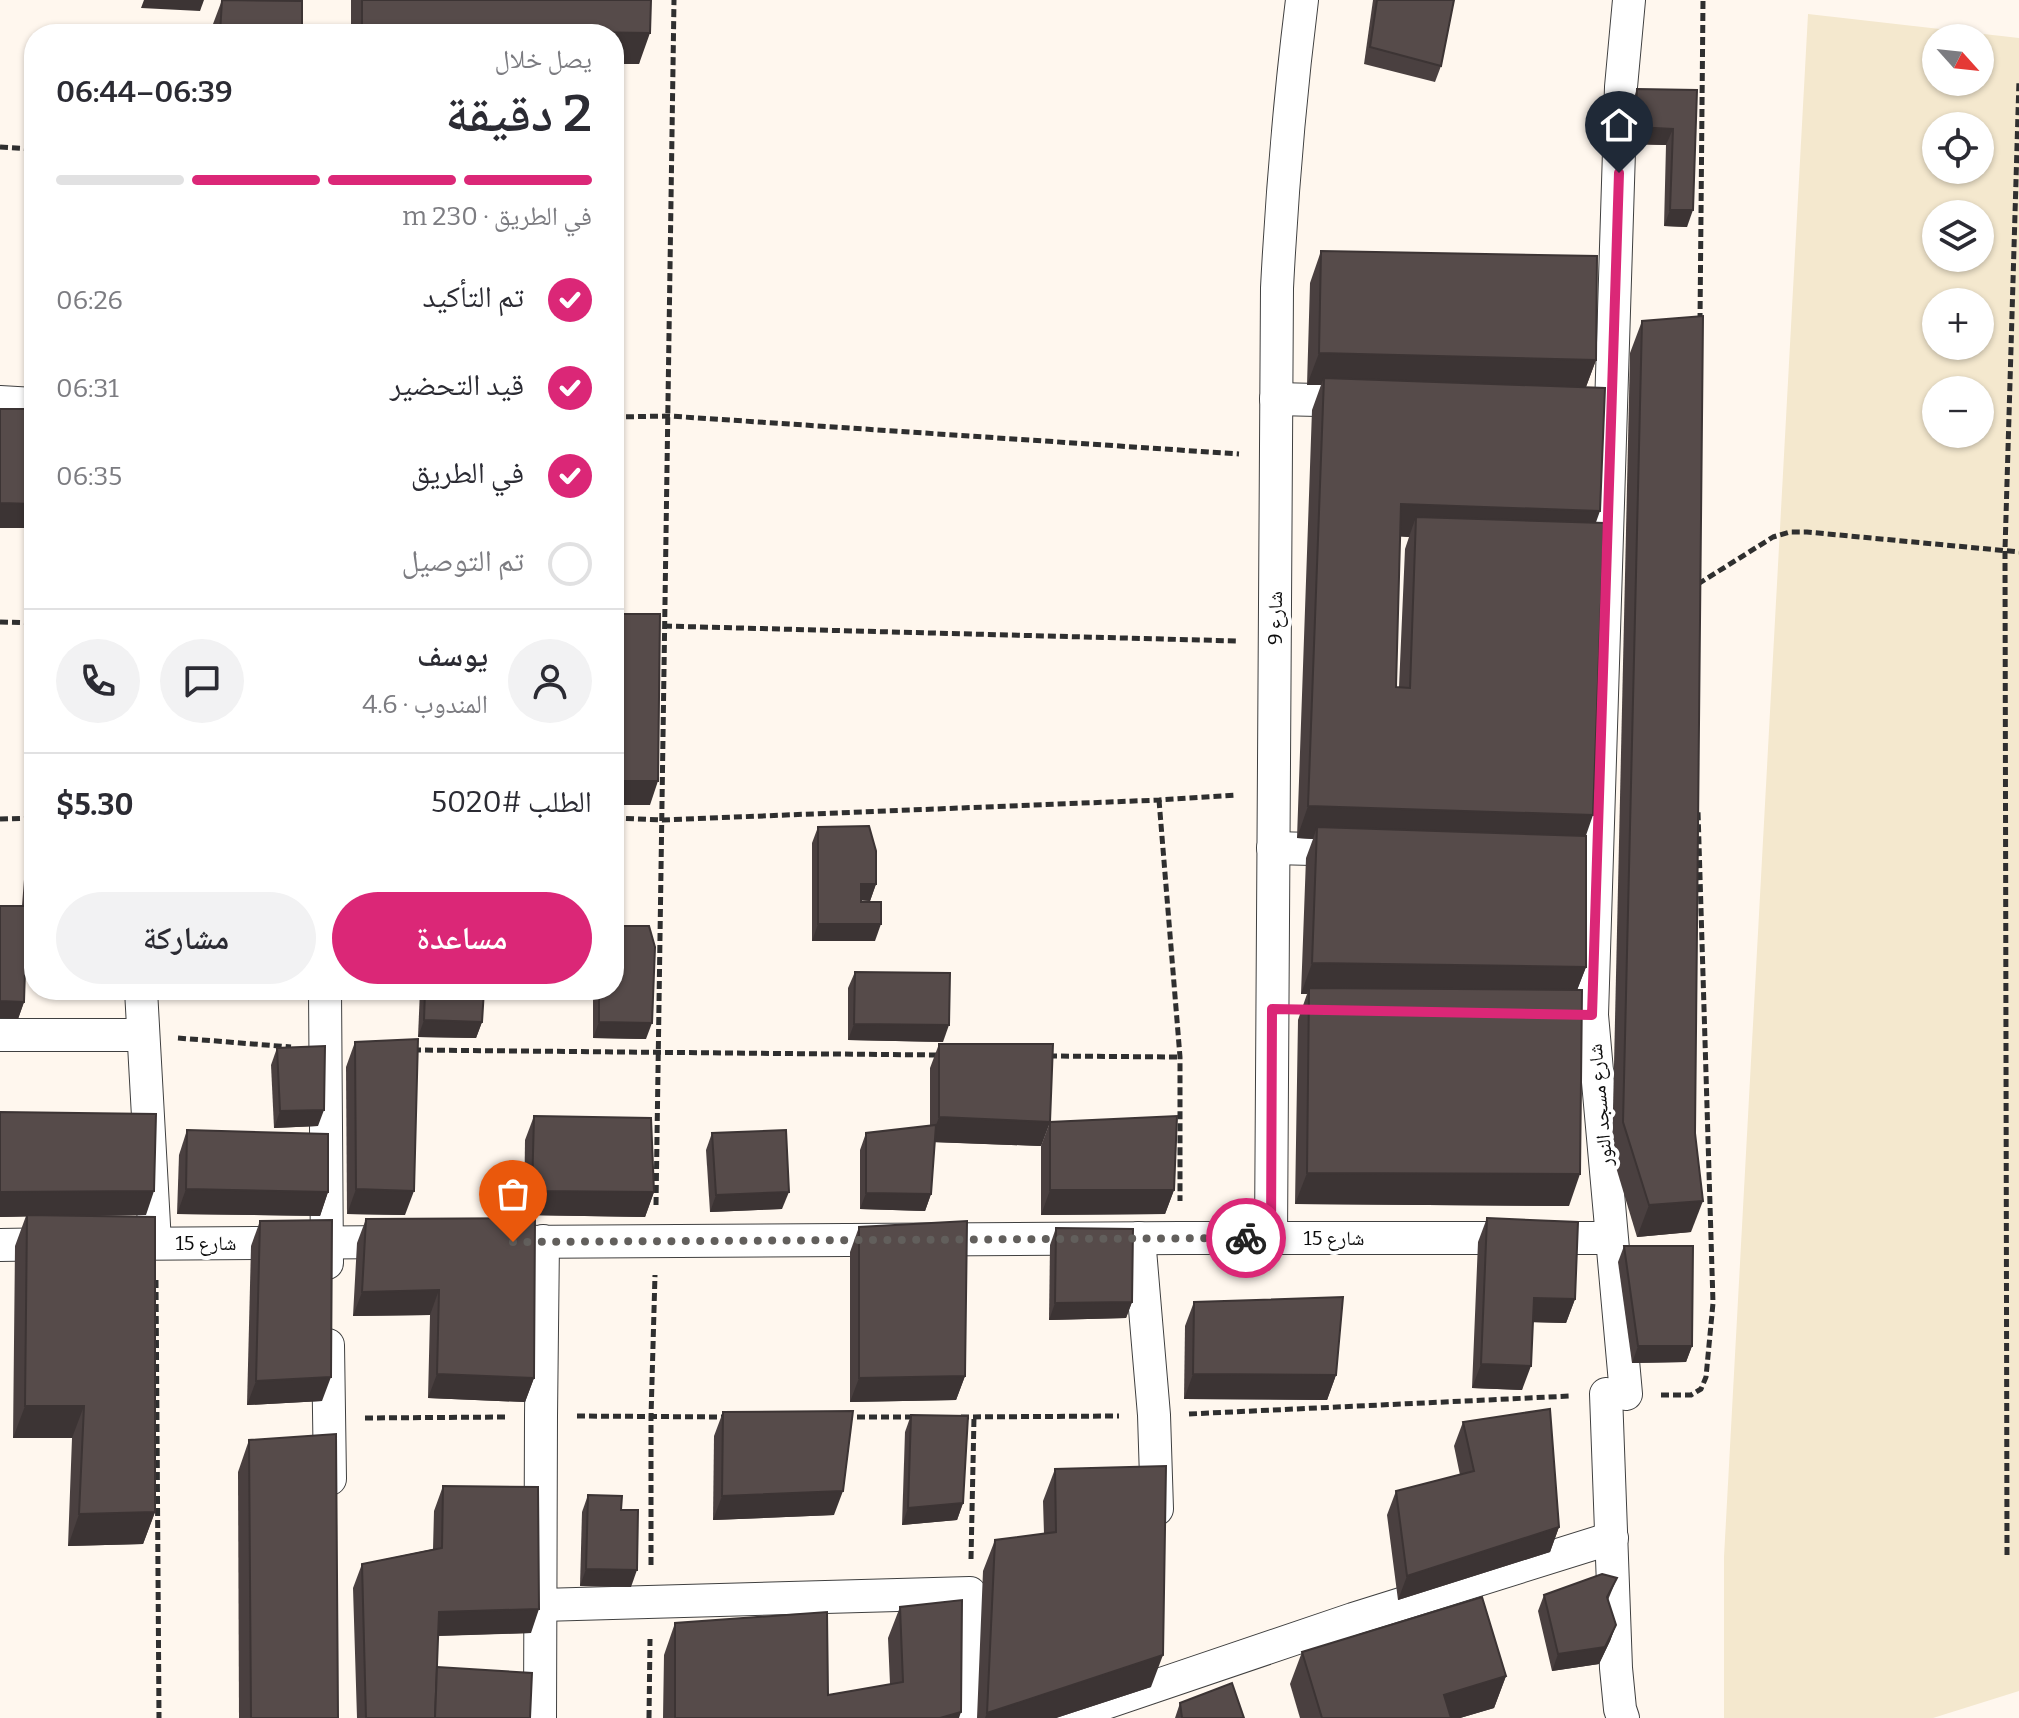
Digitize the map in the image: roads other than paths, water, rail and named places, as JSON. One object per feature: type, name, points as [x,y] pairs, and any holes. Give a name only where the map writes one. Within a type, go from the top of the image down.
[{"type":"street","name":"شارع 9","points":[[1271,1238],[1277,288],[1282,185],[1302,0]]},
{"type":"street","name":"شارع مسجد النور","points":[[1623,1718],[1616,1668],[1612,1538],[1616,1394],[1611,1238],[1581,856],[1590,551],[1611,406],[1621,87],[1629,0]]},
{"type":"street","points":[[1276,399],[1388,402]]},
{"type":"street","points":[[0,402],[24,403]]},
{"type":"street","points":[[1579,406],[1611,406]]},
{"type":"street","points":[[1273,848],[1381,851]]},
{"type":"street","points":[[141,1000],[155,1243]]},
{"type":"street","points":[[325,1000],[327,1291]]},
{"type":"street","points":[[1272,1009],[1304,1010]]},
{"type":"street","points":[[1560,1014],[1592,1015]]},
{"type":"street","points":[[0,1035],[143,1035]]},
{"type":"street","points":[[1139,1238],[1154,1415],[1158,1542]]},
{"type":"street","name":"شارع 15","points":[[0,1245],[1611,1238]]},
{"type":"street","points":[[540,1718],[543,1241]]},
{"type":"street","points":[[328,1323],[330,1513]]},
{"type":"street","points":[[1061,1718],[1162,1668],[1353,1619],[1612,1538]]},
{"type":"street","points":[[541,1605],[970,1593],[965,1718]]}]
